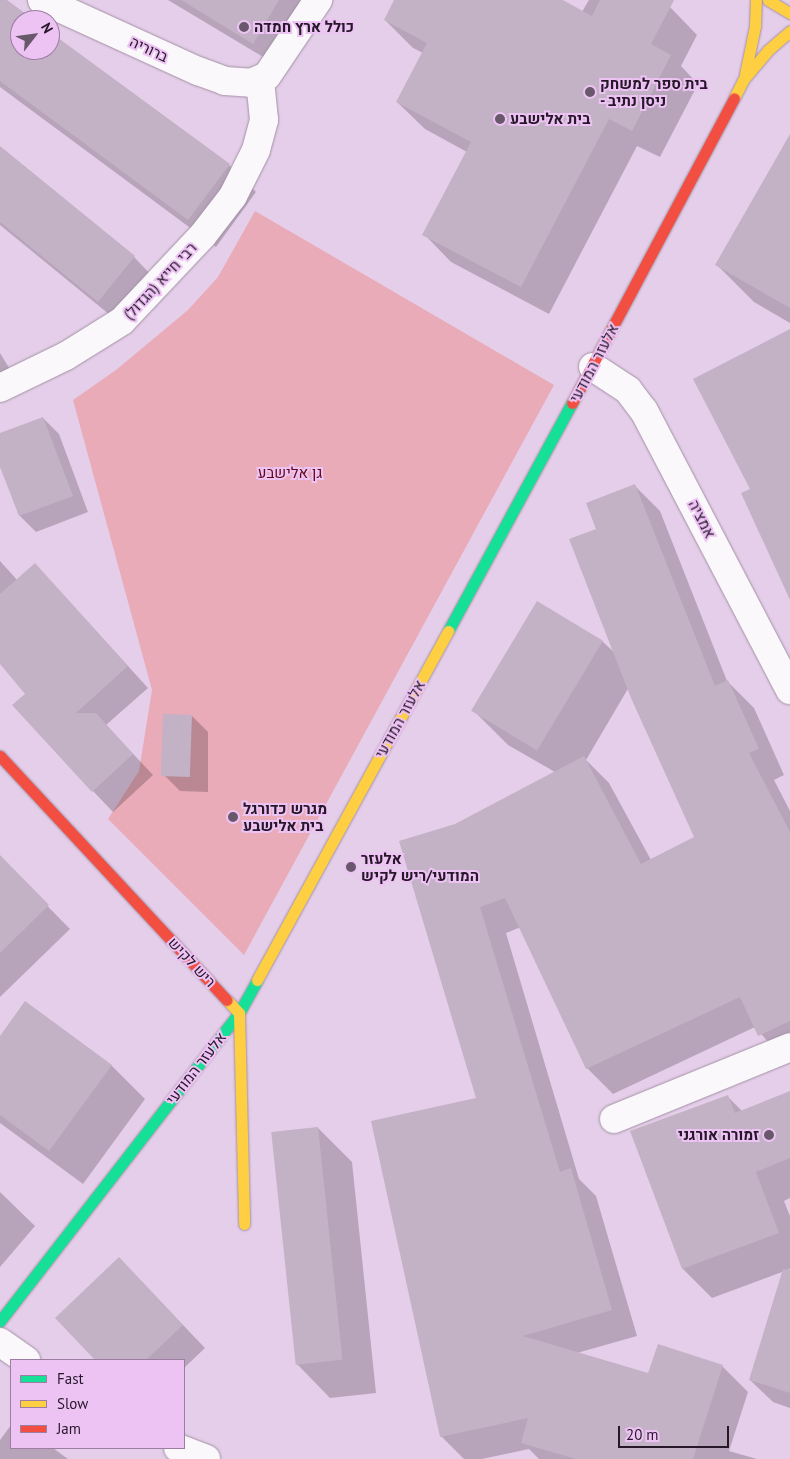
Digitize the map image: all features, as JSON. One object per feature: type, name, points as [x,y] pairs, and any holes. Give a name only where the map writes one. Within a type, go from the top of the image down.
[{"type":"street","name":"ברוריה","points":[[42,0],[225,81],[251,83],[260,80]]},
{"type":"street","points":[[260,80],[278,62],[318,0]]},
{"type":"street","name":"אלעזר המודעי","points":[[743,80],[752,44],[756,0]]},
{"type":"street","points":[[768,0],[790,13]]},
{"type":"street","name":"אלעזר המודעי","points":[[0,1321],[239,1013],[593,367],[743,80],[767,51],[790,31]]},
{"type":"street","name":"רבי חייא (הגדול)","points":[[0,388],[66,356],[122,321],[161,282],[233,196],[256,150],[264,120],[260,80]]},
{"type":"street","name":"אמציה","points":[[593,367],[628,390],[644,411],[788,681]]},
{"type":"street","name":"ריש לקיש","points":[[0,756],[239,1013]]},
{"type":"street","points":[[239,1013],[244,1224]]},
{"type":"street","points":[[614,1119],[790,1047]]},
{"type":"street","points":[[0,1342],[25,1359]]},
{"type":"street","points":[[181,1449],[206,1459]]},
{"type":"green space","name":"גן אלישבע","points":[[255,211],[554,385],[244,955],[108,819],[139,771],[152,690],[73,400],[116,370],[188,310],[218,277]]},
{"type":"building","points":[[0,0],[7,0],[20,10],[10,10],[10,60],[60,60],[60,39],[230,164],[188,220],[0,81]]},
{"type":"building","name":"כולל ארץ חמדה","points":[[181,0],[279,0],[253,44]]},
{"type":"building","points":[[394,0],[563,0],[592,16],[600,0],[674,0],[651,44],[671,55],[632,131],[609,119],[521,287],[422,235],[471,142],[396,102],[427,43],[384,20]]},
{"type":"building","points":[[790,134],[790,308],[715,265]]},
{"type":"building","points":[[0,146],[135,256],[98,302],[0,222]]},
{"type":"building","points":[[790,329],[790,600],[741,493],[750,489],[693,379]]},
{"type":"building","points":[[43,417],[73,496],[19,516],[0,467],[0,433]]},
{"type":"building","points":[[635,484],[715,686],[728,680],[759,749],[749,753],[790,832],[790,1021],[758,1036],[740,997],[586,1069],[505,898],[480,907],[560,1172],[571,1168],[612,1310],[523,1336],[648,1373],[658,1344],[723,1365],[693,1459],[576,1459],[521,1443],[528,1418],[440,1437],[371,1121],[476,1098],[399,841],[455,824],[584,756],[641,864],[694,837],[631,698],[569,539],[596,529],[586,503]]},
{"type":"building","points":[[35,563],[128,666],[76,713],[96,713],[133,754],[92,792],[12,705],[25,694],[0,664],[0,594]]},
{"type":"building","points":[[537,601],[603,641],[537,750],[471,711]]},
{"type":"building","points":[[163,714],[192,715],[190,777],[161,776]]},
{"type":"building","points":[[0,855],[49,905],[0,953]]},
{"type":"building","points":[[25,1001],[112,1065],[49,1151],[0,1115],[0,1036]]},
{"type":"building","points":[[790,1091],[790,1158],[756,1172],[779,1233],[682,1269],[630,1131],[728,1095],[735,1113]]},
{"type":"building","points":[[318,1127],[342,1360],[296,1365],[271,1132]]},
{"type":"building","points":[[119,1257],[183,1325],[147,1359],[94,1359],[55,1318]]},
{"type":"building","points":[[783,1269],[790,1270],[790,1393],[749,1380]]},
{"type":"traffic: fast","points":[[448,631],[572,403]]},
{"type":"traffic: fast","points":[[0,1321],[239,1013],[257,980]]},
{"type":"traffic: slow","points":[[745,74],[755,26],[756,0]]},
{"type":"traffic: slow","points":[[768,0],[790,13]]},
{"type":"traffic: slow","points":[[734,98],[743,80],[767,51],[790,31]]},
{"type":"traffic: slow","points":[[257,980],[448,631]]},
{"type":"traffic: slow","points":[[227,1000],[239,1013],[244,1224]]},
{"type":"traffic: jam","points":[[572,403],[734,98]]},
{"type":"traffic: jam","points":[[0,756],[227,1000]]},
{"type":"place","name":"כולל ארץ חמדה","points":[[244,27]]},
{"type":"place","name":"בית ספר למשחק - ניסן נתיב","points":[[590,92]]},
{"type":"place","name":"בית אלישבע","points":[[500,119]]},
{"type":"place","name":"מגרש כדורגל בית אלישבע","points":[[233,817]]},
{"type":"place","name":"אלעזר המודעי/ריש לקיש","points":[[351,867]]},
{"type":"place","name":"זמורה אורגני","points":[[769,1135]]}]
